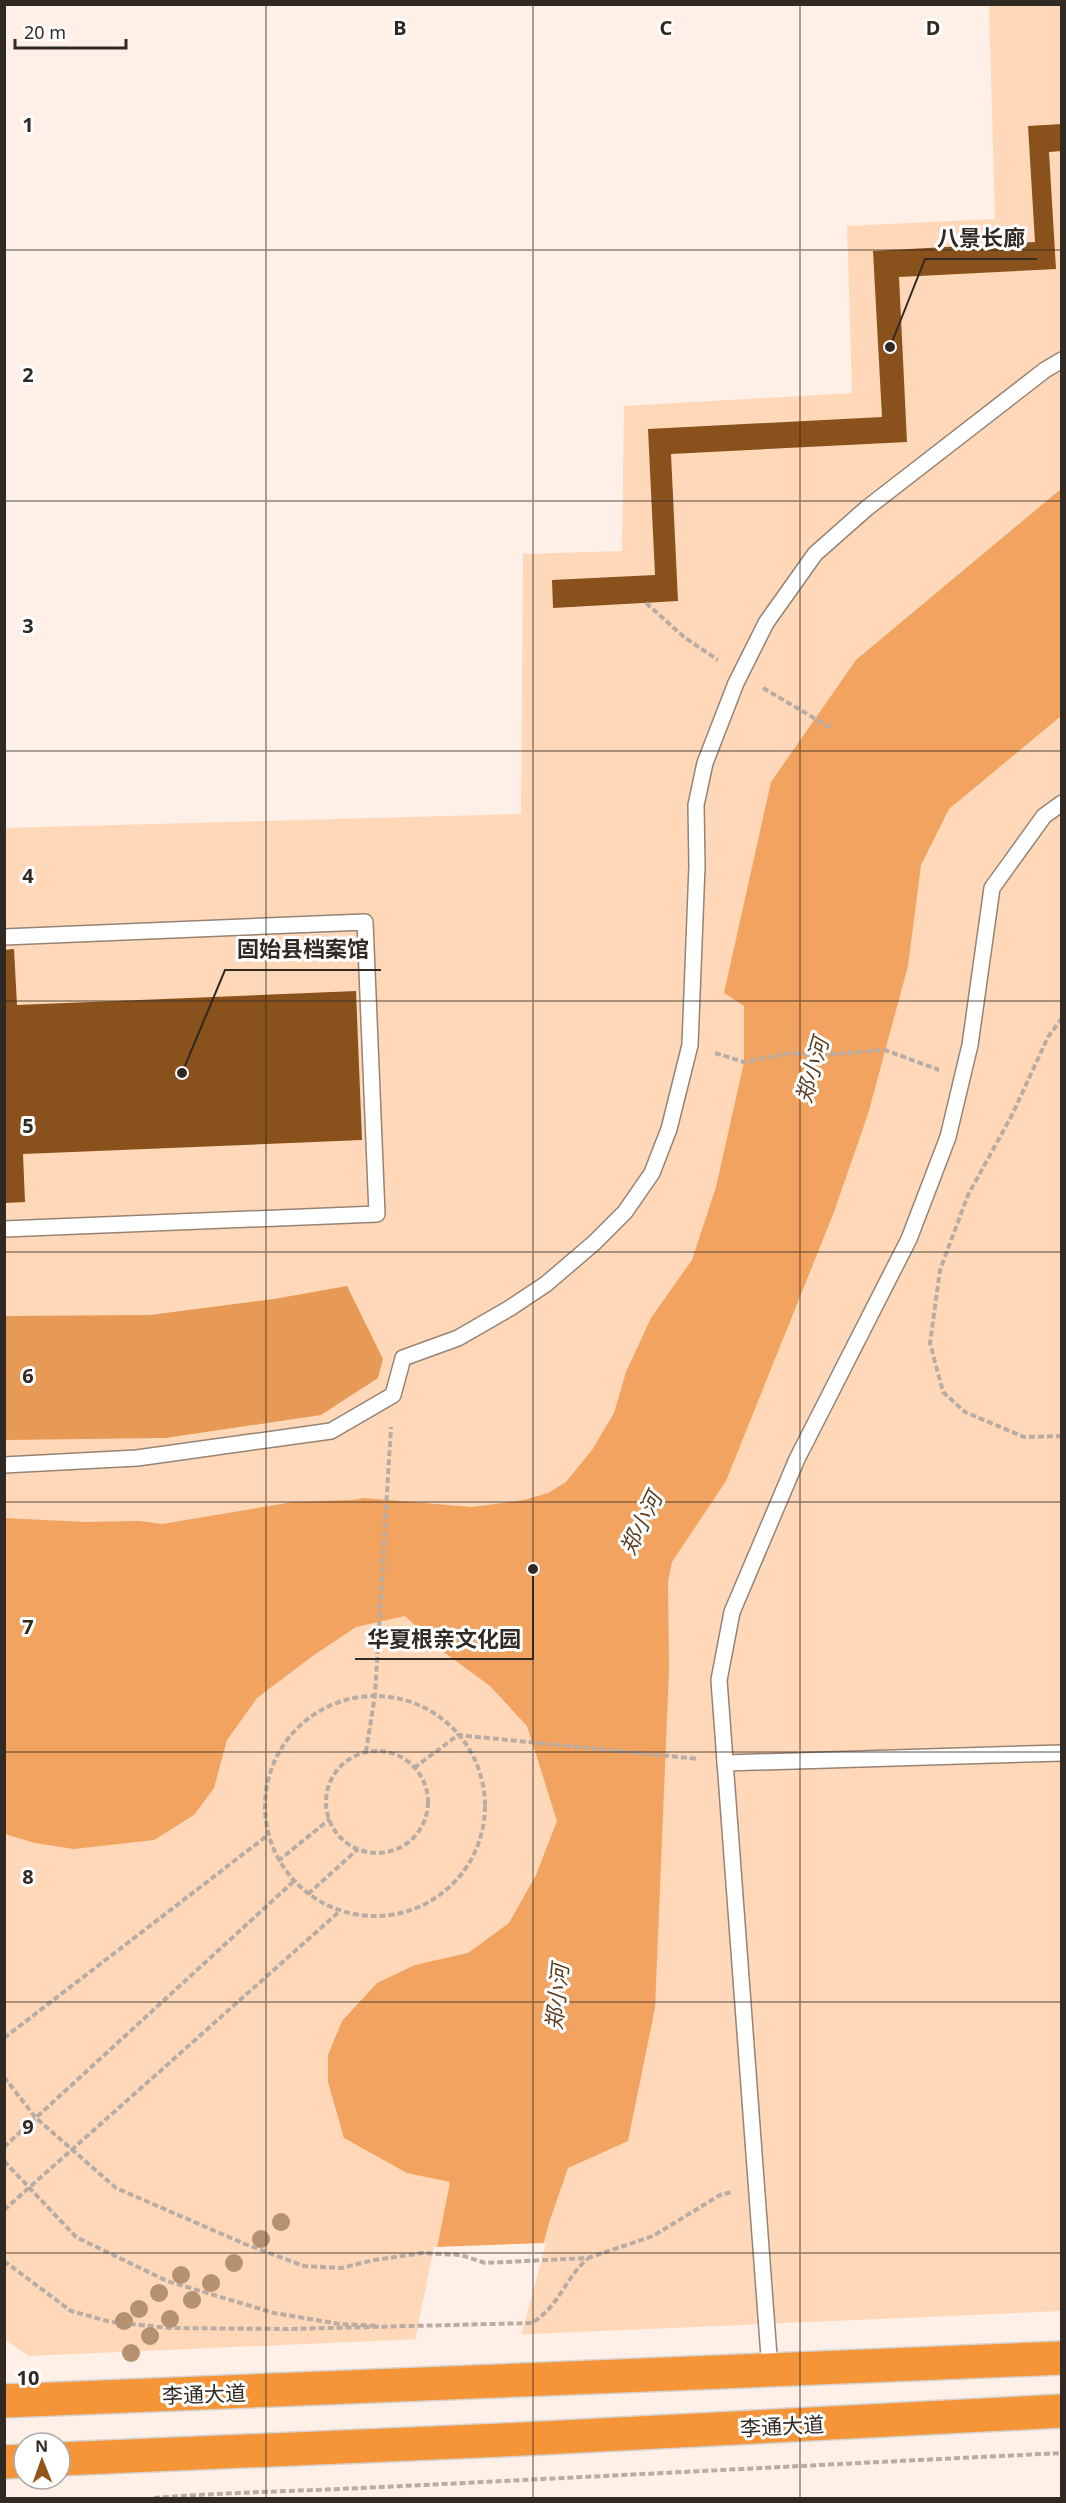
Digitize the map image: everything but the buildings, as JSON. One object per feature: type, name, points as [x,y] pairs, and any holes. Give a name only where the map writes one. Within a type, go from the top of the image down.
[{"type":"highway","points":[[770,2370],[1062,2358]]},
{"type":"highway","name":"李通大道","points":[[4,2401],[770,2370]]},
{"type":"highway","name":"李通大道","points":[[72,2458],[502,2440],[1062,2411]]},
{"type":"lane","points":[[4,1465],[137,1458],[331,1431],[393,1395],[403,1358],[458,1338],[510,1308],[546,1284],[594,1244],[625,1212],[652,1173],[661,1151],[669,1130],[690,1045],[697,866],[696,805],[705,763],[736,682],[766,624],[815,554],[867,508],[1045,370],[1062,360]]},
{"type":"lane","points":[[770,2370],[719,1680],[732,1612],[797,1459],[909,1239],[948,1137],[970,1045],[992,888],[1044,816],[1062,803]]},
{"type":"lane","points":[[4,937],[365,922],[378,1214],[4,1229]]},
{"type":"lane","points":[[726,1763],[1062,1754]]},
{"type":"path","points":[[1062,1018],[1048,1037],[1012,1115],[968,1195],[939,1270],[930,1343],[943,1392],[965,1412],[1024,1437],[1062,1436]]},
{"type":"path","points":[[717,1054],[744,1062],[790,1053],[824,1055],[885,1050],[962,1078]]},
{"type":"path","points":[[366,1752],[375,1695],[390,1452]]},
{"type":"path","points":[[375,1695],[413,1702],[447,1721],[472,1751],[485,1787],[484,1826],[472,1862],[446,1891],[413,1910],[375,1917],[340,1911],[308,1894],[278,1861],[265,1825],[265,1786],[278,1750],[304,1721],[337,1702],[375,1695]]},
{"type":"path","points":[[414,1768],[458,1735],[682,1755]]},
{"type":"path","points":[[386,1751],[405,1759],[420,1773],[427,1791],[428,1811],[421,1830],[407,1844],[389,1852],[368,1852],[350,1845],[335,1831],[327,1813],[327,1793],[334,1774],[348,1760],[366,1752],[386,1751]]},
{"type":"path","points":[[278,1861],[330,1819]]},
{"type":"path","points":[[4,2038],[268,1835]]},
{"type":"path","points":[[308,1894],[358,1849]]},
{"type":"path","points":[[4,2147],[294,1881]]},
{"type":"path","points":[[4,2210],[340,1911]]},
{"type":"path","points":[[4,2077],[36,2118],[116,2188],[245,2244],[304,2266],[341,2268],[374,2260],[431,2254],[461,2255],[485,2263],[546,2262],[588,2258],[653,2236],[720,2195],[756,2188]]},
{"type":"path","points":[[4,2161],[76,2237],[167,2280],[274,2313],[340,2324],[416,2327]]},
{"type":"path","points":[[4,2262],[71,2310],[111,2322],[222,2330],[532,2323],[547,2314],[571,2280],[574,2272],[588,2258]]},
{"type":"path","points":[[154,2499],[200,2494],[1062,2453]]},
{"type":"shaded area","points":[[989,5],[1061,5],[1061,2311],[29,2356],[5,2340],[4,828],[521,814],[523,554],[622,551],[624,406],[852,393],[847,226],[995,219]]},
{"type":"shaded area","points":[[347,1286],[383,1359],[378,1378],[321,1415],[165,1438],[5,1440],[5,1316],[150,1315],[274,1299]]},
{"type":"water","name":"郑小河","points":[[1061,489],[1061,716],[949,809],[921,865],[908,966],[868,1114],[834,1212],[726,1481],[672,1562],[668,1582],[669,1670],[655,2008],[628,2141],[568,2168],[549,2223],[474,2498],[392,2479],[450,2182],[407,2173],[344,2138],[328,2082],[328,2055],[342,2021],[377,1983],[415,1965],[468,1953],[509,1923],[536,1875],[557,1821],[527,1726],[490,1686],[441,1650],[405,1616],[356,1627],[257,1698],[227,1740],[214,1788],[194,1815],[154,1840],[74,1849],[35,1843],[5,1834],[4,1518],[85,1522],[139,1521],[162,1524],[293,1502],[364,1498],[472,1507],[524,1500],[548,1493],[566,1482],[592,1450],[614,1413],[626,1372],[651,1318],[692,1260],[716,1187],[744,1062],[744,1006],[724,993],[771,782],[856,660]]},
{"type":"pier","points":[[546,2243],[477,2498],[383,2498],[434,2247]]},
{"type":"place","name":"八景长廊","points":[[890,347]]},
{"type":"place","name":"固始县档案馆","points":[[182,1073]]},
{"type":"place","name":"华夏根亲文化园","points":[[533,1569]]}]
